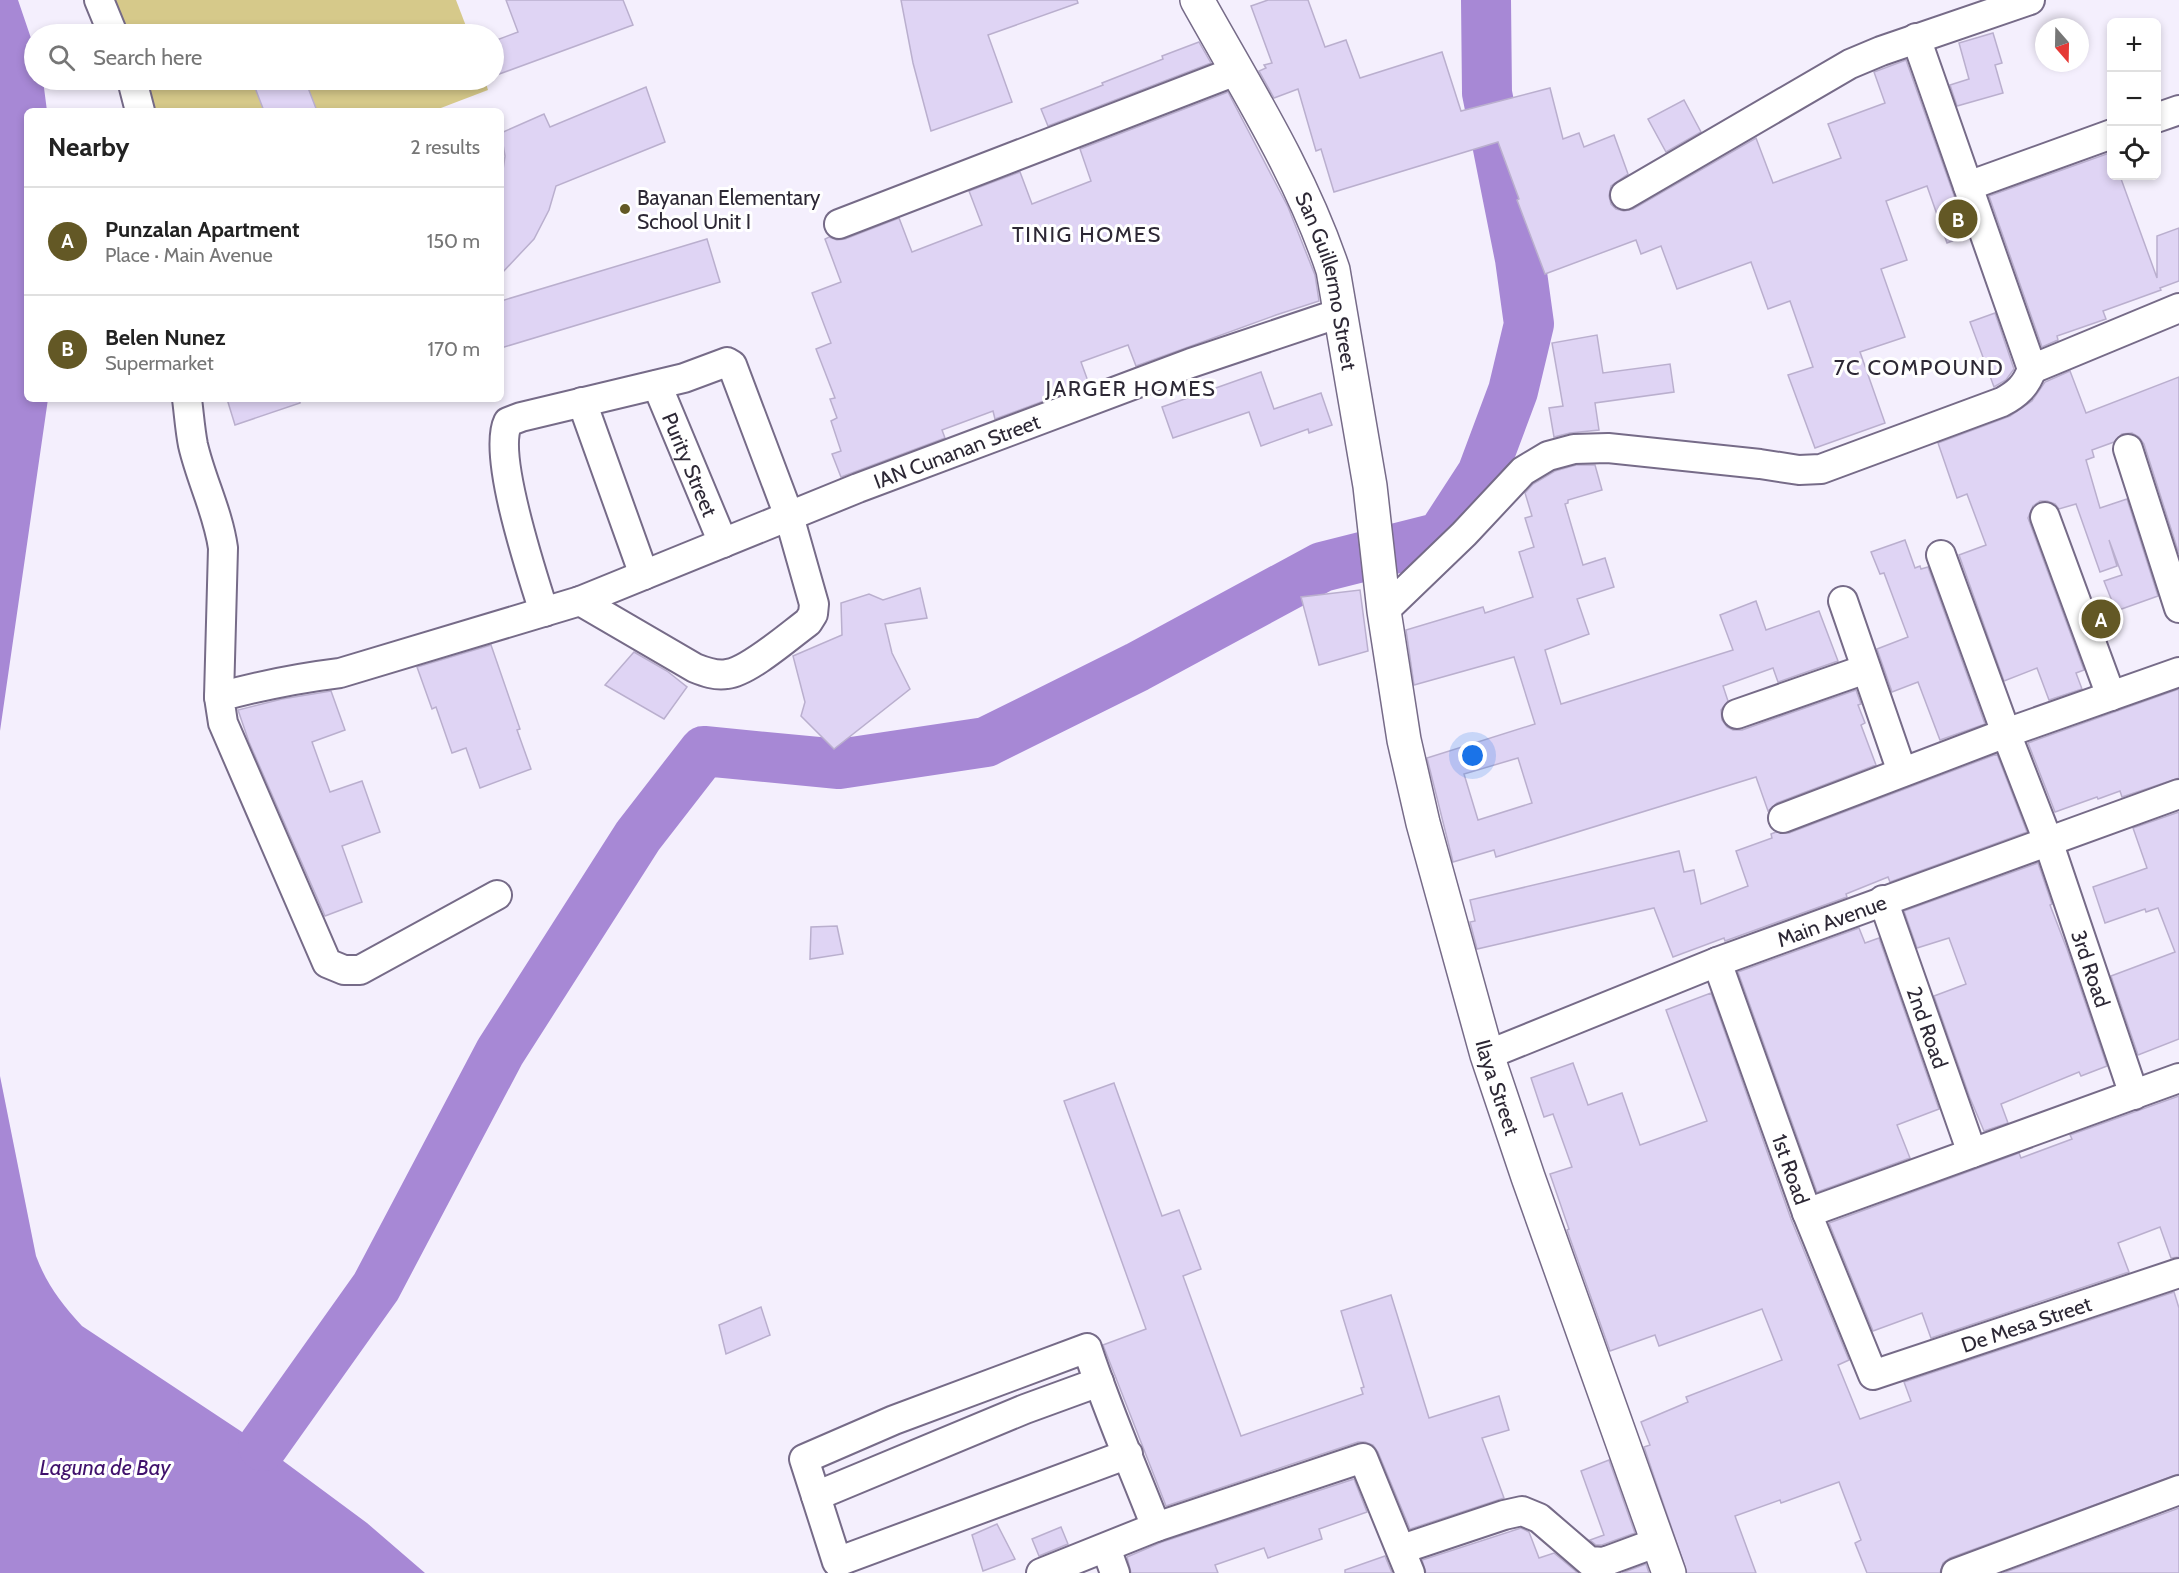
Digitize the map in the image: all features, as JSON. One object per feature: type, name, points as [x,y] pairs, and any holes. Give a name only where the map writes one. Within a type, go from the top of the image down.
[{"type":"main road","name":"San Guillermo Street","points":[[1197,0],[1282,151],[1321,236],[1332,270],[1370,486],[1383,600]]},
{"type":"main road","name":"Ilaya Street","points":[[1383,600],[1411,774],[1487,1055],[1669,1573]]},
{"type":"street","points":[[99,0],[109,24]]},
{"type":"street","points":[[1625,195],[1850,64],[1916,38],[2030,0]]},
{"type":"street","points":[[1383,600],[1464,534],[1523,471],[1548,456],[1574,449],[1608,448],[1799,470],[1821,469],[2002,402],[2018,393],[2029,380],[2032,369],[1916,38]]},
{"type":"street","points":[[839,224],[1236,70]]},
{"type":"street","points":[[135,90],[139,108]]},
{"type":"street","points":[[2161,117],[2179,110]]},
{"type":"street","points":[[1968,186],[2107,136]]},
{"type":"street","points":[[2032,369],[2179,308]]},
{"type":"street","name":"IAN Cunanan Street","points":[[219,697],[307,677],[340,673],[580,601],[858,488],[1191,363],[1340,313]]},
{"type":"street","points":[[544,612],[517,519],[504,449],[505,429],[508,422],[684,378],[728,362],[732,365],[789,516],[814,604],[813,614],[807,622],[740,671],[714,674],[694,668],[580,601]]},
{"type":"street","name":"Purity Street","points":[[657,385],[723,543]]},
{"type":"street","points":[[187,402],[193,445],[207,492],[220,524],[223,548],[219,697],[223,723],[327,963],[344,970],[360,970],[497,895]]},
{"type":"street","points":[[582,402],[644,575]]},
{"type":"street","points":[[2128,449],[2179,608]]},
{"type":"street","points":[[2045,517],[2111,696]]},
{"type":"street","name":"3rd Road","points":[[1941,555],[2006,734],[2048,841],[2134,1095]]},
{"type":"street","points":[[1843,601],[1902,772]]},
{"type":"street","points":[[1737,714],[1866,669]]},
{"type":"street","points":[[1783,818],[1902,772],[2179,672]]},
{"type":"street","name":"Main Avenue","points":[[1487,1055],[1717,962],[2179,794]]},
{"type":"street","name":"2nd Road","points":[[1883,900],[1972,1153]]},
{"type":"street","name":"1st Road","points":[[1717,962],[1807,1213],[1874,1375]]},
{"type":"street","points":[[1807,1213],[2179,1078]]},
{"type":"street","name":"De Mesa Street","points":[[1874,1375],[2179,1273]]},
{"type":"street","points":[[1128,1455],[837,1562],[804,1459],[894,1420],[1087,1348],[1156,1527]]},
{"type":"street","points":[[816,1496],[1099,1382]]},
{"type":"street","points":[[1041,1573],[1110,1560],[1156,1527],[1364,1458],[1406,1561],[1504,1515],[1522,1511],[1539,1518],[1589,1561],[1604,1562],[1658,1542]]},
{"type":"street","points":[[1956,1573],[2179,1490]]},
{"type":"shaded area","points":[[114,0],[456,0],[465,24],[123,24]]},
{"type":"shaded area","points":[[147,90],[488,90],[441,108],[152,108]]},
{"type":"water","points":[[0,0],[18,0],[26,24],[24,24],[24,90],[44,90],[47,108],[24,108],[24,402],[48,402],[0,731]]},
{"type":"water","name":"Laguna de Bay","points":[[0,1076],[36,1256],[50,1285],[74,1318],[82,1326],[263,1446],[367,1523],[425,1573],[0,1573]]},
{"type":"building","points":[[506,0],[623,0],[633,25],[504,72],[504,37],[518,32]]},
{"type":"building","points":[[901,0],[1077,0],[1078,3],[988,35],[1012,102],[931,131],[913,63]]},
{"type":"building","points":[[1268,0],[1308,0],[1325,47],[1346,40],[1360,78],[1442,52],[1461,111],[1550,88],[1563,139],[1579,133],[1584,147],[1614,135],[1628,174],[1611,186],[1609,196],[1611,204],[1616,209],[1624,211],[1633,209],[1756,138],[1773,183],[1841,158],[1828,124],[1885,103],[1874,72],[1906,60],[1968,235],[1947,243],[1927,186],[1886,201],[1907,260],[1881,269],[1905,337],[1860,352],[1885,423],[1815,448],[1788,375],[1813,367],[1790,301],[1768,309],[1751,262],[1677,289],[1661,246],[1641,254],[1636,240],[1545,274],[1498,142],[1334,192],[1321,149],[1316,151],[1298,89],[1274,98],[1259,71],[1266,68],[1264,65],[1272,63],[1251,6]]},
{"type":"building","points":[[1993,33],[2002,63],[1995,65],[2003,93],[1957,106],[1950,85],[1969,79],[1959,43]]},
{"type":"building","points":[[1199,42],[1211,63],[1048,126],[1041,109],[1103,85],[1102,83],[1163,59],[1162,56]]},
{"type":"building","points":[[646,87],[665,142],[556,186],[549,210],[534,239],[504,271],[504,132],[544,114],[550,127]]},
{"type":"building","points":[[256,90],[309,90],[316,108],[263,108]]},
{"type":"building","points":[[1228,92],[1288,207],[1315,275],[1319,301],[1136,366],[1128,345],[1081,362],[1089,384],[995,419],[993,411],[942,430],[945,438],[841,477],[832,454],[841,451],[831,421],[837,418],[830,399],[835,398],[816,349],[831,343],[812,293],[841,282],[825,239],[829,237],[837,240],[845,239],[899,218],[912,252],[982,225],[969,191],[1020,172],[1032,204],[1091,181],[1080,149]]},
{"type":"building","points":[[1684,100],[1701,132],[1666,152],[1648,119]]},
{"type":"building","points":[[2107,154],[2107,180],[2121,180],[2157,278],[2157,236],[2179,228],[2179,281],[2103,311],[2106,319],[2057,336],[2058,340],[2042,347],[1989,196]]},
{"type":"building","points":[[707,239],[720,282],[504,347],[504,300]]},
{"type":"building","points":[[1995,313],[2014,369],[2006,380],[1994,387],[1970,322]]},
{"type":"building","points":[[1597,335],[1603,373],[1670,364],[1674,392],[1595,403],[1599,430],[1554,437],[1549,408],[1563,406],[1552,343]]},
{"type":"building","points":[[2070,371],[2086,413],[2179,377],[2179,554],[2144,444],[2132,433],[2122,434],[2114,442],[2092,450],[2094,457],[2086,460],[2100,508],[2127,499],[2158,596],[2116,611],[2104,581],[2122,575],[2109,540],[2117,566],[2100,572],[2076,504],[2059,509],[2055,504],[2040,501],[2033,506],[2028,518],[2084,670],[2076,673],[2082,689],[2049,700],[2037,668],[2004,681],[1959,555],[1986,545],[1967,494],[1957,498],[1938,443],[2010,416],[2032,401],[2045,382]]},
{"type":"building","points":[[1261,372],[1274,409],[1321,393],[1332,425],[1309,433],[1308,429],[1261,446],[1249,412],[1173,438],[1162,407]]},
{"type":"building","points":[[228,402],[300,402],[300,403],[235,425]]},
{"type":"building","points":[[1576,465],[1595,465],[1602,490],[1568,500],[1565,504],[1583,565],[1605,558],[1614,587],[1577,599],[1589,634],[1545,650],[1561,704],[1733,650],[1720,615],[1756,601],[1766,630],[1819,611],[1838,661],[1778,682],[1773,668],[1723,686],[1728,701],[1721,710],[1722,720],[1727,727],[1733,730],[1742,730],[1856,690],[1861,704],[1858,705],[1865,723],[1861,725],[1876,765],[1777,803],[1768,811],[1756,777],[1496,857],[1494,850],[1453,862],[1427,758],[1535,724],[1514,657],[1414,685],[1406,630],[1483,607],[1485,613],[1533,597],[1519,552],[1534,547],[1525,518],[1532,516],[1525,493],[1533,484],[1555,471]],"holes":[[[1518,758],[1532,803],[1478,820],[1464,774]]]},
{"type":"building","points":[[1905,540],[1915,568],[1928,567],[1985,724],[1940,740],[1918,682],[1892,692],[1877,649],[1908,637],[1884,573],[1880,574],[1871,552]]},
{"type":"building","points":[[920,588],[927,618],[885,624],[892,653],[910,689],[834,749],[801,716],[805,702],[793,656],[842,635],[841,603],[869,594],[883,600]]},
{"type":"building","points":[[1360,590],[1368,651],[1319,665],[1301,597]]},
{"type":"building","points":[[2111,600],[2120,626],[2105,632],[2095,606]]},
{"type":"building","points":[[491,645],[520,729],[517,730],[531,769],[480,788],[466,748],[452,753],[436,707],[432,709],[417,667]]},
{"type":"building","points":[[634,652],[667,671],[687,687],[664,719],[605,685]]},
{"type":"building","points":[[2179,689],[2179,778],[2122,797],[2120,791],[2098,799],[2097,797],[2055,812],[2028,743]]},
{"type":"building","points":[[331,691],[345,730],[312,742],[330,792],[362,781],[380,832],[342,846],[362,902],[325,916],[249,742],[238,710],[282,699]]},
{"type":"building","points":[[1997,754],[2027,832],[1890,882],[1888,877],[1846,894],[1847,897],[1725,941],[1724,938],[1673,957],[1654,908],[1477,949],[1470,922],[1475,921],[1470,900],[1679,851],[1684,872],[1694,870],[1701,904],[1748,886],[1736,851],[1772,838],[1771,834],[1776,832],[1789,833]]},
{"type":"building","points":[[2179,812],[2179,1039],[2138,1055],[2111,976],[2175,952],[2158,908],[2146,912],[2145,909],[2105,923],[2093,887],[2147,868],[2133,828]]},
{"type":"building","points":[[2038,863],[2052,904],[2050,905],[2107,1066],[2081,1076],[2079,1072],[2001,1104],[2008,1123],[1984,1131],[1934,996],[1966,984],[1949,938],[1917,948],[1904,911]]},
{"type":"building","points":[[837,926],[843,954],[810,959],[811,927]]},
{"type":"building","points":[[1859,928],[1865,943],[1879,938],[1939,1109],[1897,1125],[1910,1158],[1817,1192],[1738,972]]},
{"type":"building","points":[[1711,993],[1791,1219],[1849,1360],[1838,1365],[1860,1419],[1911,1401],[1904,1382],[2174,1292],[2179,1308],[2179,1474],[1950,1558],[1943,1563],[1940,1573],[1867,1573],[1855,1543],[1861,1540],[1839,1482],[1781,1503],[1780,1500],[1735,1516],[1756,1573],[1687,1573],[1644,1447],[1650,1445],[1641,1422],[1688,1402],[1686,1397],[1782,1360],[1762,1309],[1659,1346],[1655,1335],[1610,1351],[1567,1230],[1569,1229],[1550,1174],[1572,1167],[1553,1114],[1544,1117],[1531,1078],[1573,1063],[1588,1105],[1622,1093],[1640,1145],[1707,1121],[1666,1010]]},
{"type":"building","points":[[1114,1083],[1162,1216],[1179,1210],[1201,1269],[1183,1276],[1241,1436],[1363,1394],[1361,1388],[1364,1387],[1341,1311],[1391,1295],[1429,1418],[1499,1396],[1509,1430],[1482,1438],[1504,1498],[1410,1529],[1378,1452],[1373,1445],[1358,1442],[1166,1506],[1103,1345],[1146,1329],[1064,1101]]},
{"type":"building","points":[[2179,1096],[2179,1257],[2171,1258],[2160,1227],[2118,1243],[2129,1272],[1931,1338],[1922,1313],[1873,1331],[1829,1223],[2019,1153],[2021,1158],[2072,1139],[2070,1135]]},
{"type":"building","points":[[761,1307],[770,1335],[726,1354],[719,1325]]},
{"type":"building","points":[[1609,1460],[1635,1533],[1596,1545],[1590,1540],[1604,1535],[1581,1471]]},
{"type":"building","points":[[1354,1479],[1367,1512],[1319,1529],[1322,1539],[1268,1558],[1264,1548],[1215,1565],[1218,1573],[1131,1573],[1127,1557],[1162,1542]]},
{"type":"building","points":[[2179,1508],[2179,1573],[2003,1573]]},
{"type":"building","points":[[997,1524],[1015,1559],[983,1571],[972,1535]]},
{"type":"building","points":[[1061,1527],[1068,1544],[1039,1556],[1032,1539]]},
{"type":"building","points":[[1521,1528],[1529,1532],[1539,1558],[1554,1553],[1578,1573],[1426,1573],[1422,1560]]},
{"type":"building","points":[[1385,1556],[1392,1573],[1345,1573],[1345,1570]]},
{"type":"building","points":[[1646,1564],[1649,1573],[1622,1573]]},
{"type":"waterway","points":[[263,1446],[376,1287],[500,1052],[638,836],[704,751],[839,764],[986,742],[1137,667],[1322,567],[1441,537],[1482,474],[1513,391],[1529,324],[1520,259],[1487,93],[1486,0]]},
{"type":"place","name":"Bayanan Elementary School Unit I","points":[[625,209]]},
{"type":"place","name":"Belen Nunez","points":[[1958,219]]},
{"type":"place","name":"Punzalan Apartment","points":[[2101,619]]},
{"type":"district","name":"TINIG HOMES","points":[[1087,234]]},
{"type":"district","name":"7C COMPOUND","points":[[1919,367]]},
{"type":"district","name":"JARGER HOMES","points":[[1131,388]]}]
